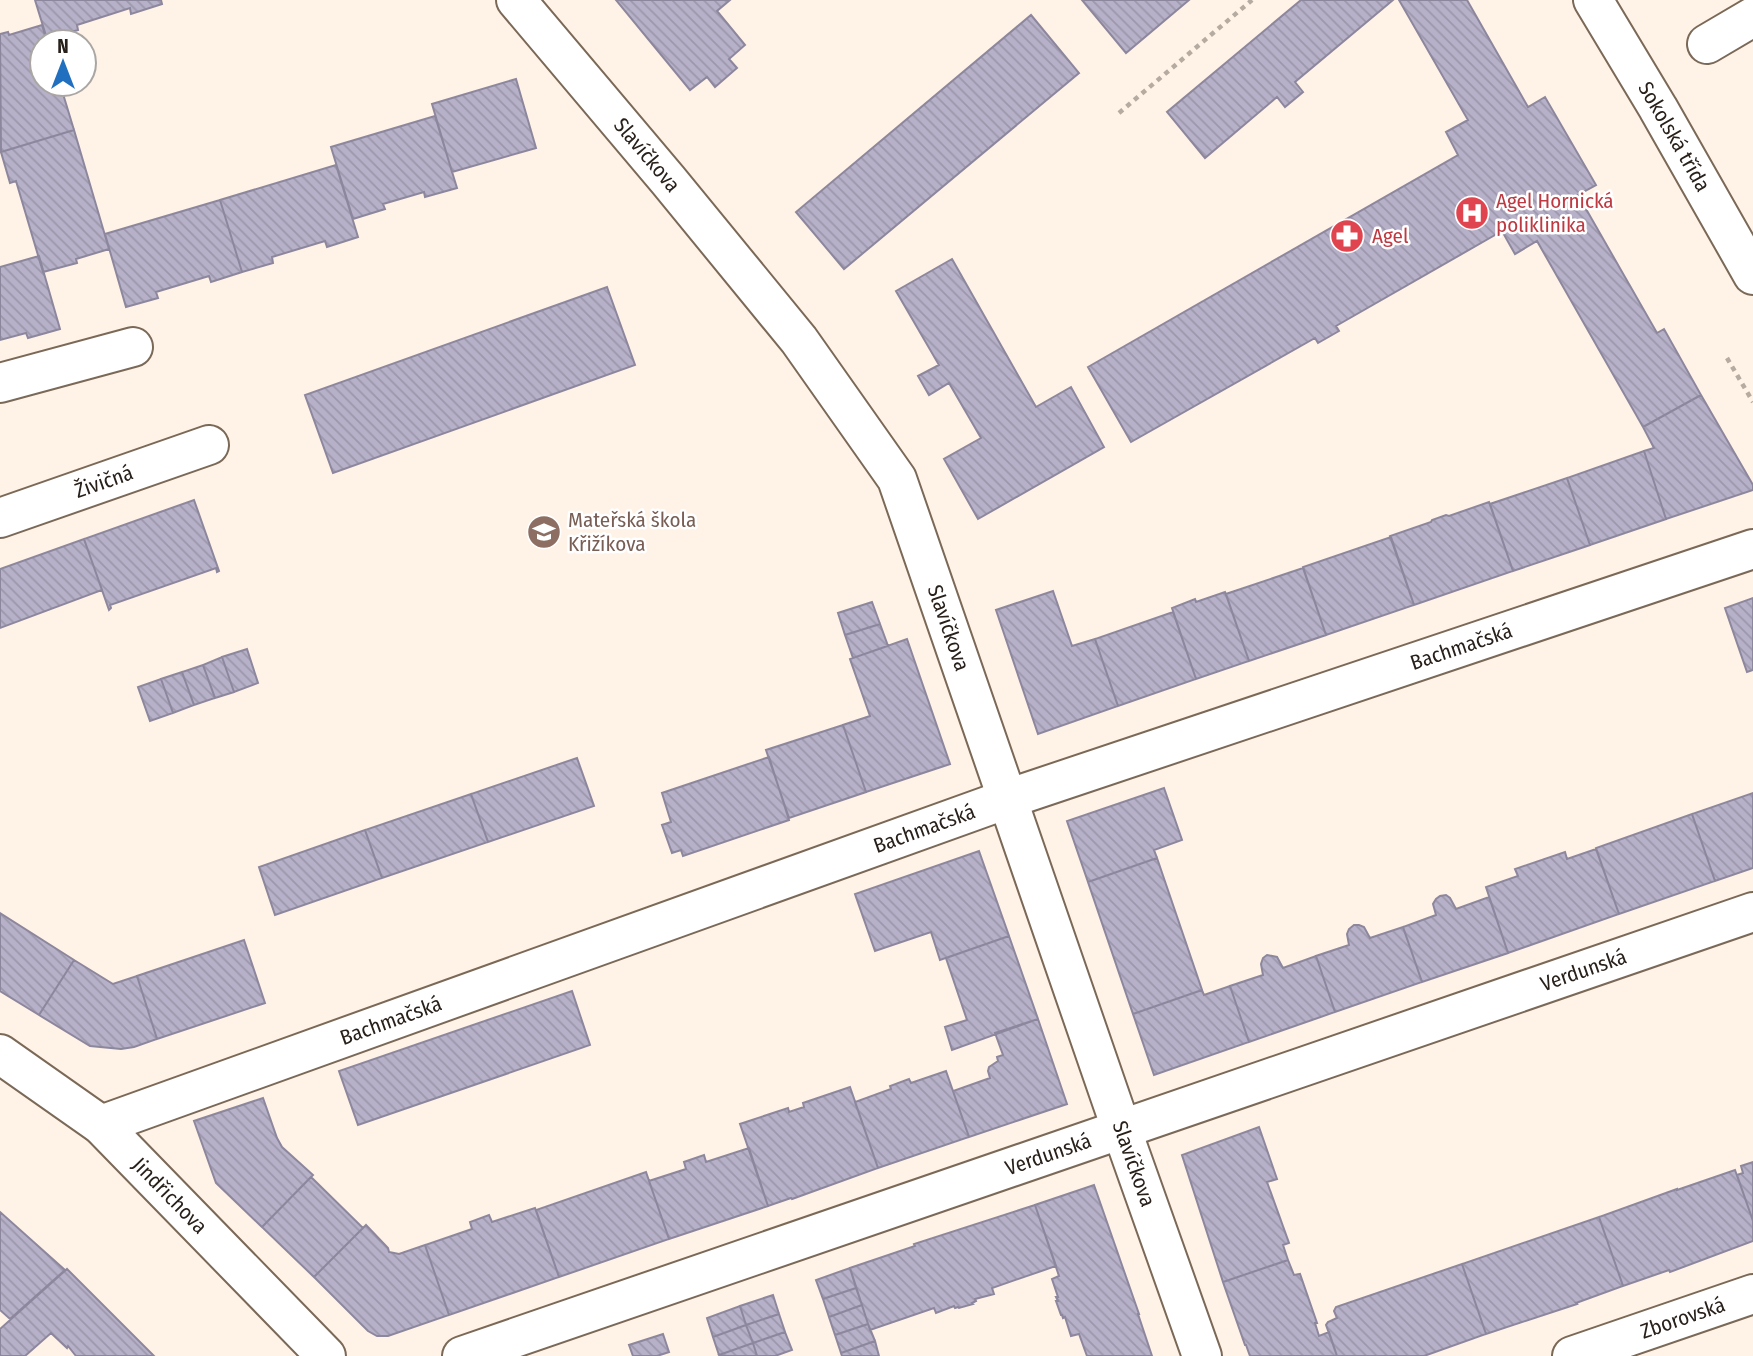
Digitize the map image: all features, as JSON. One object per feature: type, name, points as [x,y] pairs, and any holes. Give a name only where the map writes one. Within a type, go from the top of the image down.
[{"type":"street","name":"Slavíčkova","points":[[516,0],[799,340],[897,479],[1202,1356]]},
{"type":"street","name":"Sokolská třída","points":[[1592,0],[1658,108],[1753,275]]},
{"type":"street","points":[[1707,44],[1753,17]]},
{"type":"street","points":[[0,383],[132,347]]},
{"type":"street","name":"Živičná","points":[[0,518],[209,445]]},
{"type":"street","name":"Bachmačská","points":[[101,1125],[1007,799],[1753,549]]},
{"type":"street","name":"Verdunská","points":[[462,1356],[1753,912]]},
{"type":"street","name":"Jindřichova","points":[[0,1054],[101,1125],[326,1356]]},
{"type":"street","name":"Zborovská","points":[[1572,1356],[1753,1294]]},
{"type":"path","points":[[1119,113],[1252,0]]},
{"type":"path","points":[[1727,358],[1753,402]]},
{"type":"building","points":[[35,0],[161,0],[162,4],[131,14],[130,8],[77,25],[78,28],[44,28]]},
{"type":"building","points":[[616,0],[730,0],[717,11],[745,45],[729,59],[737,68],[715,87],[707,77],[690,90]]},
{"type":"building","points":[[1082,0],[1189,0],[1126,53]]},
{"type":"building","points":[[1301,0],[1393,0],[1295,82],[1303,92],[1285,107],[1277,97],[1205,158],[1167,112]]},
{"type":"building","name":"Agel Hornická poliklinika","points":[[1399,0],[1467,0],[1528,107],[1545,97],[1596,185],[1578,195],[1657,333],[1664,329],[1701,395],[1643,427],[1537,241],[1515,254],[1502,231],[1336,326],[1339,331],[1318,343],[1315,338],[1131,442],[1088,367],[1458,155],[1446,132],[1468,120]]},
{"type":"building","points":[[1031,15],[1079,73],[844,269],[796,212]]},
{"type":"building","points":[[28,29],[28,98],[64,98],[74,130],[1,152],[0,34],[8,32],[9,35]]},
{"type":"building","points":[[516,79],[536,148],[452,172],[432,104]]},
{"type":"building","points":[[435,116],[457,188],[425,197],[424,192],[383,204],[385,209],[353,219],[331,147]]},
{"type":"building","points":[[74,130],[109,249],[76,259],[77,263],[43,272],[16,181],[10,183],[1,152]]},
{"type":"building","points":[[336,165],[358,237],[327,247],[325,241],[272,257],[273,263],[242,272],[220,200]]},
{"type":"building","points":[[220,200],[242,272],[211,282],[209,276],[156,292],[158,298],[126,307],[105,234]]},
{"type":"building","points":[[39,256],[60,329],[28,338],[26,333],[0,340],[0,267]]},
{"type":"building","points":[[952,259],[1036,407],[1071,387],[1104,447],[978,519],[944,459],[981,438],[949,383],[929,395],[918,376],[939,365],[896,291]]},
{"type":"building","points":[[607,287],[635,365],[333,473],[305,395]]},
{"type":"building","points":[[1701,395],[1753,485],[1753,490],[1666,519],[1644,451],[1654,448],[1643,427]]},
{"type":"building","points":[[1644,451],[1666,519],[1590,545],[1567,478]]},
{"type":"building","points":[[1567,478],[1590,545],[1513,571],[1490,504]]},
{"type":"building","points":[[194,500],[219,571],[217,572],[216,568],[110,605],[109,610],[84,539]]},
{"type":"building","points":[[1489,502],[1513,571],[1414,605],[1390,536]]},
{"type":"building","points":[[1391,537],[1414,605],[1326,635],[1303,567]]},
{"type":"building","points":[[84,539],[102,590],[0,628],[0,569]]},
{"type":"building","points":[[1303,568],[1326,635],[1249,661],[1226,594]]},
{"type":"building","points":[[1053,591],[1072,646],[1095,639],[1118,706],[1038,734],[996,610]]},
{"type":"building","points":[[1225,592],[1249,661],[1196,679],[1172,608]]},
{"type":"building","points":[[1753,598],[1753,670],[1747,672],[1725,608]]},
{"type":"building","points":[[872,602],[880,624],[845,635],[838,613]]},
{"type":"building","points":[[1173,612],[1196,679],[1118,706],[1095,639]]},
{"type":"building","points":[[880,624],[888,646],[853,658],[845,635]]},
{"type":"building","points":[[907,639],[950,764],[866,792],[843,725],[870,716],[850,659]]},
{"type":"building","points":[[247,649],[258,683],[234,692],[222,657]]},
{"type":"building","points":[[222,657],[234,692],[215,698],[203,665]]},
{"type":"building","points":[[203,665],[215,698],[194,705],[182,672]]},
{"type":"building","points":[[182,672],[194,705],[173,713],[161,679]]},
{"type":"building","points":[[161,679],[173,713],[150,721],[138,687]]},
{"type":"building","points":[[843,725],[866,792],[789,818],[766,750]]},
{"type":"building","points":[[769,757],[789,820],[683,856],[681,850],[672,853],[662,825],[671,822],[662,793]]},
{"type":"building","points":[[577,758],[594,806],[488,842],[471,794]]},
{"type":"building","points":[[1164,788],[1182,840],[1154,850],[1157,858],[1088,882],[1067,821]]},
{"type":"building","points":[[1753,793],[1753,868],[1715,881],[1692,814]]},
{"type":"building","points":[[471,794],[488,842],[382,878],[365,830]]},
{"type":"building","points":[[1692,814],[1715,881],[1619,914],[1596,848]]},
{"type":"building","points":[[365,830],[382,878],[275,915],[259,867]]},
{"type":"building","points":[[1596,849],[1619,914],[1508,953],[1486,887],[1518,876],[1515,869],[1565,852],[1567,859]]},
{"type":"building","points":[[979,851],[1009,936],[940,960],[931,932],[875,951],[855,894]]},
{"type":"building","points":[[1157,858],[1202,990],[1133,1014],[1088,882]]},
{"type":"building","points":[[1446,895],[1456,909],[1489,897],[1508,953],[1422,982],[1403,927],[1436,915],[1433,904],[1440,896]]},
{"type":"building","points":[[0,913],[74,960],[39,1015],[0,991]]},
{"type":"building","points":[[1354,925],[1364,927],[1370,938],[1403,927],[1422,982],[1335,1012],[1316,956],[1349,945],[1347,934]]},
{"type":"building","points":[[1009,936],[1038,1019],[952,1050],[945,1027],[967,1020],[946,958]]},
{"type":"building","points":[[244,940],[265,1003],[157,1039],[137,976]]},
{"type":"building","points":[[1267,955],[1277,957],[1283,968],[1316,956],[1335,1012],[1249,1042],[1230,986],[1263,975],[1261,964]]},
{"type":"building","points":[[74,960],[113,984],[137,976],[157,1039],[121,1049],[90,1046],[39,1015]]},
{"type":"building","points":[[1230,986],[1249,1042],[1154,1075],[1133,1014],[1202,990],[1204,995]]},
{"type":"building","points":[[572,991],[590,1045],[358,1125],[339,1071]]},
{"type":"building","points":[[1038,1019],[1067,1104],[969,1137],[953,1091],[990,1078],[989,1067],[998,1061],[997,1057],[1003,1055],[995,1033]]},
{"type":"building","points":[[946,1071],[969,1137],[878,1168],[855,1102],[891,1089],[890,1086],[909,1079],[911,1083]]},
{"type":"building","points":[[850,1087],[878,1168],[768,1206],[740,1124],[788,1108],[789,1112],[804,1107],[803,1103]]},
{"type":"building","points":[[263,1098],[282,1147],[313,1175],[262,1227],[216,1183],[194,1121]]},
{"type":"building","points":[[1259,1127],[1277,1179],[1267,1182],[1289,1243],[1283,1245],[1288,1260],[1223,1282],[1182,1155]]},
{"type":"building","points":[[749,1148],[768,1206],[669,1239],[649,1181],[686,1169],[684,1162],[704,1155],[706,1162]]},
{"type":"building","points":[[1753,1162],[1753,1221],[1737,1175],[1743,1173],[1741,1166]]},
{"type":"building","points":[[1735,1170],[1753,1221],[1753,1241],[1670,1272],[1669,1270],[1623,1286],[1599,1217]]},
{"type":"building","points":[[646,1172],[669,1239],[559,1277],[536,1210]]},
{"type":"building","points":[[311,1177],[363,1228],[314,1277],[262,1227]]},
{"type":"building","points":[[1094,1185],[1152,1356],[1087,1356],[1079,1334],[1071,1336],[1056,1301],[1058,1297],[1052,1279],[1059,1276],[1035,1205]]},
{"type":"building","points":[[1035,1205],[1056,1266],[992,1288],[994,1294],[975,1299],[973,1304],[959,1308],[954,1306],[936,1313],[934,1308],[870,1330],[850,1268]]},
{"type":"building","points":[[535,1208],[559,1277],[449,1315],[425,1245],[472,1229],[470,1222],[489,1215],[492,1222]]},
{"type":"building","points":[[0,1212],[65,1270],[10,1319],[0,1310]]},
{"type":"building","points":[[1599,1217],[1623,1286],[1486,1334],[1462,1264]]},
{"type":"building","points":[[366,1225],[389,1252],[399,1254],[425,1245],[449,1315],[388,1336],[377,1336],[368,1331],[314,1277]]},
{"type":"building","points":[[1288,1260],[1294,1275],[1300,1274],[1319,1336],[1329,1332],[1337,1356],[1250,1356],[1223,1282]]},
{"type":"building","points":[[1462,1264],[1486,1334],[1424,1356],[1337,1356],[1326,1325],[1337,1318],[1334,1311],[1336,1307]]},
{"type":"building","points":[[850,1268],[856,1288],[823,1299],[816,1280]]},
{"type":"building","points":[[67,1269],[154,1356],[76,1356],[51,1333],[25,1356],[0,1356],[0,1329]]},
{"type":"building","points":[[856,1288],[862,1305],[829,1317],[823,1299]]},
{"type":"building","points":[[773,1295],[779,1314],[746,1325],[740,1306]]},
{"type":"building","points":[[862,1305],[868,1324],[835,1335],[829,1317]]},
{"type":"building","points":[[740,1306],[746,1325],[713,1337],[707,1318]]},
{"type":"building","points":[[779,1314],[785,1332],[753,1343],[746,1325]]},
{"type":"building","points":[[868,1324],[875,1341],[841,1353],[835,1335]]},
{"type":"building","points":[[746,1325],[753,1343],[719,1355],[713,1337]]},
{"type":"building","points":[[785,1332],[792,1350],[775,1356],[757,1356],[753,1343]]},
{"type":"building","points":[[663,1334],[669,1352],[657,1356],[633,1356],[629,1345]]},
{"type":"building","points":[[875,1341],[879,1356],[842,1356],[841,1353]]},
{"type":"building","points":[[753,1343],[757,1356],[719,1355]]},
{"type":"place","name":"Agel Hornická poliklinika","points":[[1472,213]]},
{"type":"place","name":"Agel","points":[[1347,236]]},
{"type":"place","name":"Mateřská škola Křižíkova","points":[[544,532]]}]
